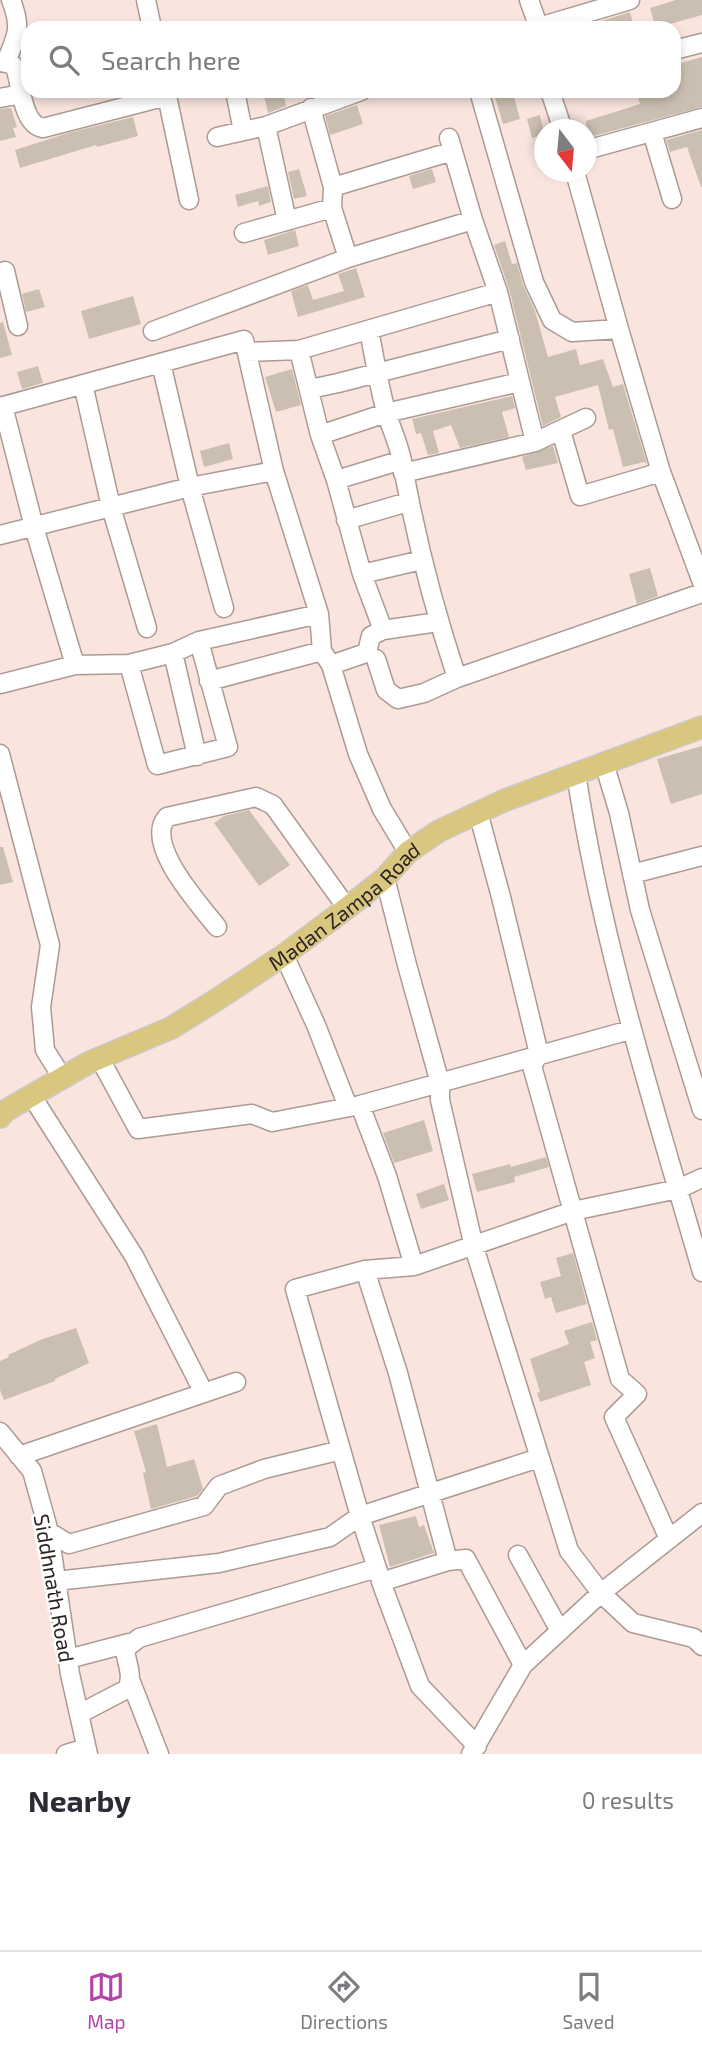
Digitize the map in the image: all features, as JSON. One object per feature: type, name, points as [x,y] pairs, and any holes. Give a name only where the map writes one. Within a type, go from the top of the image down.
[{"type":"main road","name":"Madan Zampa Road","points":[[0,1117],[5,1111],[62,1077],[171,1028],[284,955],[385,878],[408,852],[439,831],[503,800],[702,727]]},
{"type":"street","points":[[11,0],[17,15],[18,32],[3,62],[16,70],[21,90]]},
{"type":"street","points":[[146,0],[150,21]]},
{"type":"street","points":[[529,0],[536,21]]},
{"type":"street","points":[[562,21],[630,0]]},
{"type":"street","points":[[681,48],[702,43]]},
{"type":"street","points":[[0,99],[21,94]]},
{"type":"street","points":[[23,98],[29,120],[36,127],[43,128],[152,98]]},
{"type":"street","points":[[167,98],[189,200]]},
{"type":"street","points":[[236,98],[243,131]]},
{"type":"street","points":[[217,137],[266,127],[340,98]]},
{"type":"street","points":[[482,98],[534,282],[552,320],[572,332],[619,329]]},
{"type":"street","points":[[552,98],[559,119]]},
{"type":"street","points":[[311,108],[333,187],[332,208],[348,258]]},
{"type":"street","points":[[597,147],[702,118]]},
{"type":"street","points":[[266,127],[287,221]]},
{"type":"street","points":[[652,132],[672,198]]},
{"type":"street","points":[[333,187],[451,144],[498,292],[535,442]]},
{"type":"street","points":[[578,182],[661,472],[702,582]]},
{"type":"street","points":[[244,233],[332,208]]},
{"type":"street","points":[[153,331],[348,258],[473,220]]},
{"type":"street","points":[[2,267],[18,326]]},
{"type":"street","points":[[247,352],[299,350],[498,292]]},
{"type":"street","points":[[369,331],[422,560],[438,622],[457,678]]},
{"type":"street","points":[[310,388],[510,339]]},
{"type":"street","points":[[75,665],[2,407],[244,340],[274,471],[319,614],[327,658],[358,754],[382,808],[408,852]]},
{"type":"street","points":[[299,350],[320,435],[336,480],[362,574],[383,631]]},
{"type":"street","points":[[161,363],[190,487],[224,608]]},
{"type":"street","points":[[320,435],[386,413],[520,382]]},
{"type":"street","points":[[83,384],[111,507],[147,628]]},
{"type":"street","points":[[336,480],[535,442],[586,418]]},
{"type":"street","points":[[561,431],[580,496],[661,472]]},
{"type":"street","points":[[0,535],[190,487],[274,471]]},
{"type":"street","points":[[346,520],[408,502]]},
{"type":"street","points":[[362,574],[422,560]]},
{"type":"street","points":[[376,659],[386,690],[398,699],[424,693],[457,678],[702,593]]},
{"type":"street","points":[[0,684],[75,665],[129,664],[173,653],[199,641],[319,614]]},
{"type":"street","points":[[209,681],[327,658],[363,654],[367,652],[371,636],[383,631],[438,622]]},
{"type":"street","points":[[129,664],[157,765],[228,747],[199,641]]},
{"type":"street","points":[[173,653],[197,757]]},
{"type":"street","points":[[0,754],[6,803],[50,945],[41,1007],[45,1050],[62,1077]]},
{"type":"street","points":[[604,763],[619,813],[640,910],[702,1110]]},
{"type":"street","points":[[576,774],[589,856],[630,1030],[702,1272]]},
{"type":"street","points":[[217,927],[168,862],[161,830],[163,821],[167,817],[256,797],[273,806],[347,908]]},
{"type":"street","points":[[478,812],[539,1054],[532,1066],[620,1379],[637,1394],[614,1418],[669,1539]]},
{"type":"street","points":[[632,874],[702,856]]},
{"type":"street","points":[[385,878],[440,1083],[440,1100],[474,1247],[569,1550],[601,1593],[633,1623],[694,1638],[702,1646]]},
{"type":"street","points":[[284,955],[387,1176],[414,1266]]},
{"type":"street","points":[[100,1059],[138,1129],[252,1114],[272,1122],[354,1106],[630,1030]]},
{"type":"street","points":[[31,1096],[134,1256],[204,1393]]},
{"type":"street","points":[[702,1178],[678,1189],[573,1211],[414,1266],[365,1270],[295,1289],[360,1516],[420,1686],[474,1750],[523,1665],[601,1593],[702,1513]]},
{"type":"street","points":[[365,1270],[398,1373],[448,1560]]},
{"type":"street","points":[[19,1456],[236,1382]]},
{"type":"street","name":"Siddhnath Road","points":[[0,1432],[32,1471],[49,1532],[68,1659],[87,1751]]},
{"type":"street","points":[[49,1532],[69,1544],[204,1506],[219,1486],[264,1469],[341,1450]]},
{"type":"street","points":[[56,1581],[219,1563],[330,1537],[360,1516],[539,1458]]},
{"type":"street","points":[[518,1555],[560,1631]]},
{"type":"street","points":[[68,1659],[379,1575],[448,1560],[466,1559],[523,1665]]},
{"type":"street","points":[[129,1643],[125,1648],[131,1682],[159,1754]]},
{"type":"street","points":[[79,1714],[127,1689],[131,1682]]},
{"type":"street","points":[[66,1754],[87,1751]]},
{"type":"building","points":[[676,0],[702,0],[702,15],[681,21],[654,21],[650,8]]},
{"type":"building","points":[[630,12],[632,21],[602,21]]},
{"type":"building","points":[[702,57],[702,107],[597,135],[597,119],[592,119],[640,104],[638,98],[681,98],[681,63]]},
{"type":"building","points":[[265,98],[284,98],[286,106],[268,113]]},
{"type":"building","points":[[495,98],[514,98],[520,119],[503,124]]},
{"type":"building","points":[[357,105],[363,124],[330,135],[325,116]]},
{"type":"building","points":[[11,108],[17,127],[13,128],[16,137],[0,141],[0,109]]},
{"type":"building","points":[[540,115],[541,119],[534,119],[532,138],[527,119]]},
{"type":"building","points":[[133,117],[138,136],[97,147],[96,145],[20,168],[15,150]]},
{"type":"building","points":[[702,130],[701,187],[687,147],[670,152],[666,140]]},
{"type":"building","points":[[299,169],[307,196],[294,199],[288,172]]},
{"type":"building","points":[[432,169],[436,182],[413,189],[409,176]]},
{"type":"building","points":[[268,186],[271,202],[259,206],[258,201],[238,207],[235,195]]},
{"type":"building","points":[[295,230],[299,246],[268,255],[264,240]]},
{"type":"building","points":[[505,241],[512,264],[517,263],[523,285],[535,311],[548,357],[576,349],[580,365],[603,359],[613,387],[623,384],[647,464],[644,462],[623,467],[613,429],[609,430],[598,385],[555,397],[561,417],[543,426],[509,289],[494,245]]},
{"type":"building","points":[[356,268],[365,297],[298,317],[291,291],[308,285],[313,300],[344,291],[338,274]]},
{"type":"building","points":[[39,289],[45,307],[26,312],[22,294]]},
{"type":"building","points":[[133,296],[141,324],[89,339],[81,311]]},
{"type":"building","points":[[3,322],[12,355],[0,358],[0,323]]},
{"type":"building","points":[[38,366],[43,383],[22,389],[17,372]]},
{"type":"building","points":[[292,369],[301,405],[276,412],[265,377]]},
{"type":"building","points":[[512,396],[515,408],[502,412],[509,437],[460,448],[451,425],[433,431],[439,453],[428,455],[421,433],[416,434],[412,419]]},
{"type":"building","points":[[229,443],[233,459],[204,467],[200,451]]},
{"type":"building","points":[[553,446],[558,463],[526,470],[522,457]]},
{"type":"building","points":[[650,568],[658,596],[637,604],[629,574]]},
{"type":"building","points":[[702,746],[702,794],[671,804],[657,759]]},
{"type":"building","points":[[249,810],[290,865],[259,886],[214,823],[224,816]]},
{"type":"building","points":[[0,847],[3,847],[13,882],[0,885]]},
{"type":"building","points":[[424,1120],[433,1151],[394,1163],[383,1133]]},
{"type":"building","points":[[546,1157],[549,1167],[514,1177],[515,1182],[477,1192],[472,1174]]},
{"type":"building","points":[[444,1184],[449,1200],[421,1209],[416,1194]]},
{"type":"building","points":[[573,1253],[587,1304],[556,1313],[551,1297],[545,1299],[540,1282],[561,1276],[556,1258]]},
{"type":"building","points":[[592,1322],[597,1340],[590,1342],[595,1358],[584,1362],[591,1385],[540,1402],[537,1393],[540,1392],[530,1359],[569,1344],[564,1331]]},
{"type":"building","points":[[76,1328],[89,1363],[55,1381],[4,1400],[0,1390],[0,1361],[40,1340]]},
{"type":"building","points":[[157,1424],[167,1467],[194,1459],[203,1489],[197,1496],[151,1509],[143,1473],[146,1472],[134,1431]]},
{"type":"building","points":[[416,1516],[419,1527],[424,1525],[434,1553],[390,1567],[379,1525]]}]
